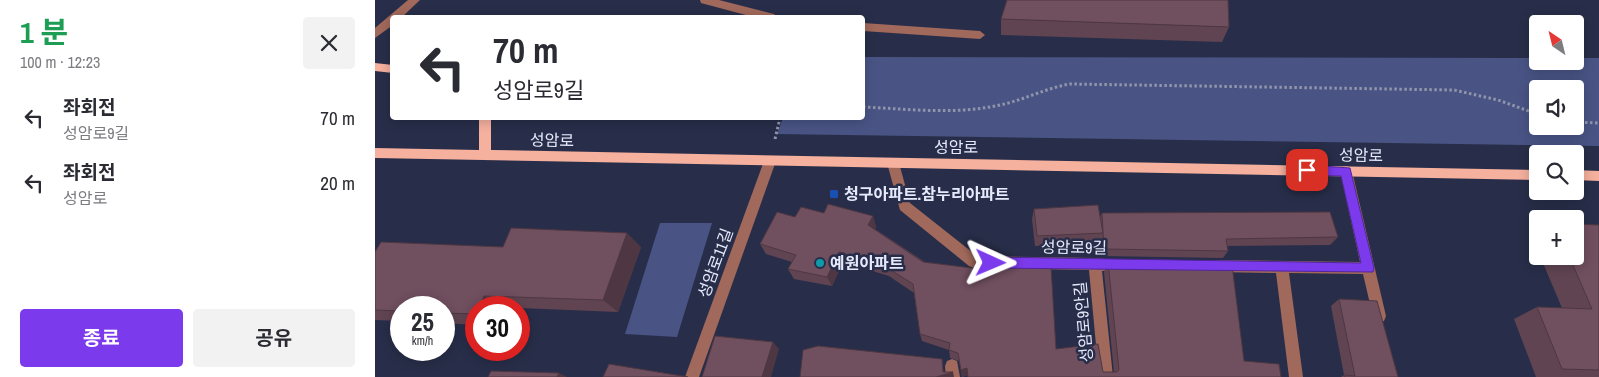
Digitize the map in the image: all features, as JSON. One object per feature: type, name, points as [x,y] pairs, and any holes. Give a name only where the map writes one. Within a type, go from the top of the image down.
[{"type":"main road","points":[[375,67],[390,69]]},
{"type":"main road","points":[[485,120],[485,156]]},
{"type":"main road","name":"성암로","points":[[375,153],[1529,175]]},
{"type":"main road","points":[[1584,175],[1599,176]]},
{"type":"street","points":[[397,15],[415,0]]},
{"type":"street","points":[[705,0],[762,15]]},
{"type":"street","points":[[375,34],[390,21]]},
{"type":"street","points":[[865,27],[980,35]]},
{"type":"street","name":"성암로11길","points":[[692,377],[770,161]]},
{"type":"street","name":"성암로9길","points":[[893,163],[904,206],[974,262],[1135,265]]},
{"type":"street","points":[[1346,171],[1383,332]]},
{"type":"street","name":"성암로9안길","points":[[1095,264],[1106,377]]},
{"type":"street","points":[[1203,266],[1368,268]]},
{"type":"street","points":[[1282,267],[1296,377]]},
{"type":"path","points":[[865,107],[970,109],[1001,105],[1055,86],[1070,84],[1454,90],[1498,100],[1529,111]]},
{"type":"path","points":[[1584,122],[1599,123]]},
{"type":"shaded area","points":[[865,57],[1529,58],[1529,70],[1584,70],[1584,58],[1599,58],[1599,146],[777,134],[782,120],[865,120]]},
{"type":"shaded area","points":[[660,223],[712,223],[677,337],[625,334]]},
{"type":"building","points":[[1007,0],[1228,0],[1229,27],[1001,19]]},
{"type":"building","points":[[828,204],[873,216],[868,225],[923,262],[972,268],[1051,267],[1056,349],[1098,344],[1103,372],[1117,372],[1119,370],[1108,262],[1232,265],[1244,361],[1279,364],[1281,377],[968,377],[967,368],[961,370],[958,353],[949,350],[950,343],[920,334],[913,284],[886,267],[839,252],[827,277],[788,269],[796,255],[760,244],[777,212],[795,217],[801,207],[824,213]]},
{"type":"building","points":[[1098,205],[1103,233],[1037,236],[1034,209]]},
{"type":"building","points":[[1330,212],[1338,237],[1226,239],[1228,251],[1104,249],[1102,213]]},
{"type":"building","points":[[1584,224],[1599,225],[1599,370],[1562,369],[1537,307],[1592,309],[1573,265],[1584,265]]},
{"type":"building","points":[[511,228],[627,233],[603,300],[530,298],[530,296],[465,296],[465,314],[455,313],[455,296],[390,296],[390,311],[375,310],[375,252],[381,242],[503,247]]},
{"type":"building","points":[[1339,299],[1377,301],[1398,377],[1345,377],[1344,375],[1355,376]]},
{"type":"building","points":[[715,336],[773,342],[762,377],[702,377]]},
{"type":"building","points":[[818,346],[942,359],[943,372],[953,372],[936,377],[800,377],[803,350]]},
{"type":"building","points":[[609,364],[688,377],[603,377]]},
{"type":"building","points":[[491,371],[559,373],[557,377],[488,377]]},
{"type":"place","name":"청구아파트.참누리아파트","points":[[834,194]]},
{"type":"place","name":"예원아파트","points":[[820,263]]},
{"type":"route","points":[[991,263],[1368,268],[1346,171],[1307,170]]}]
